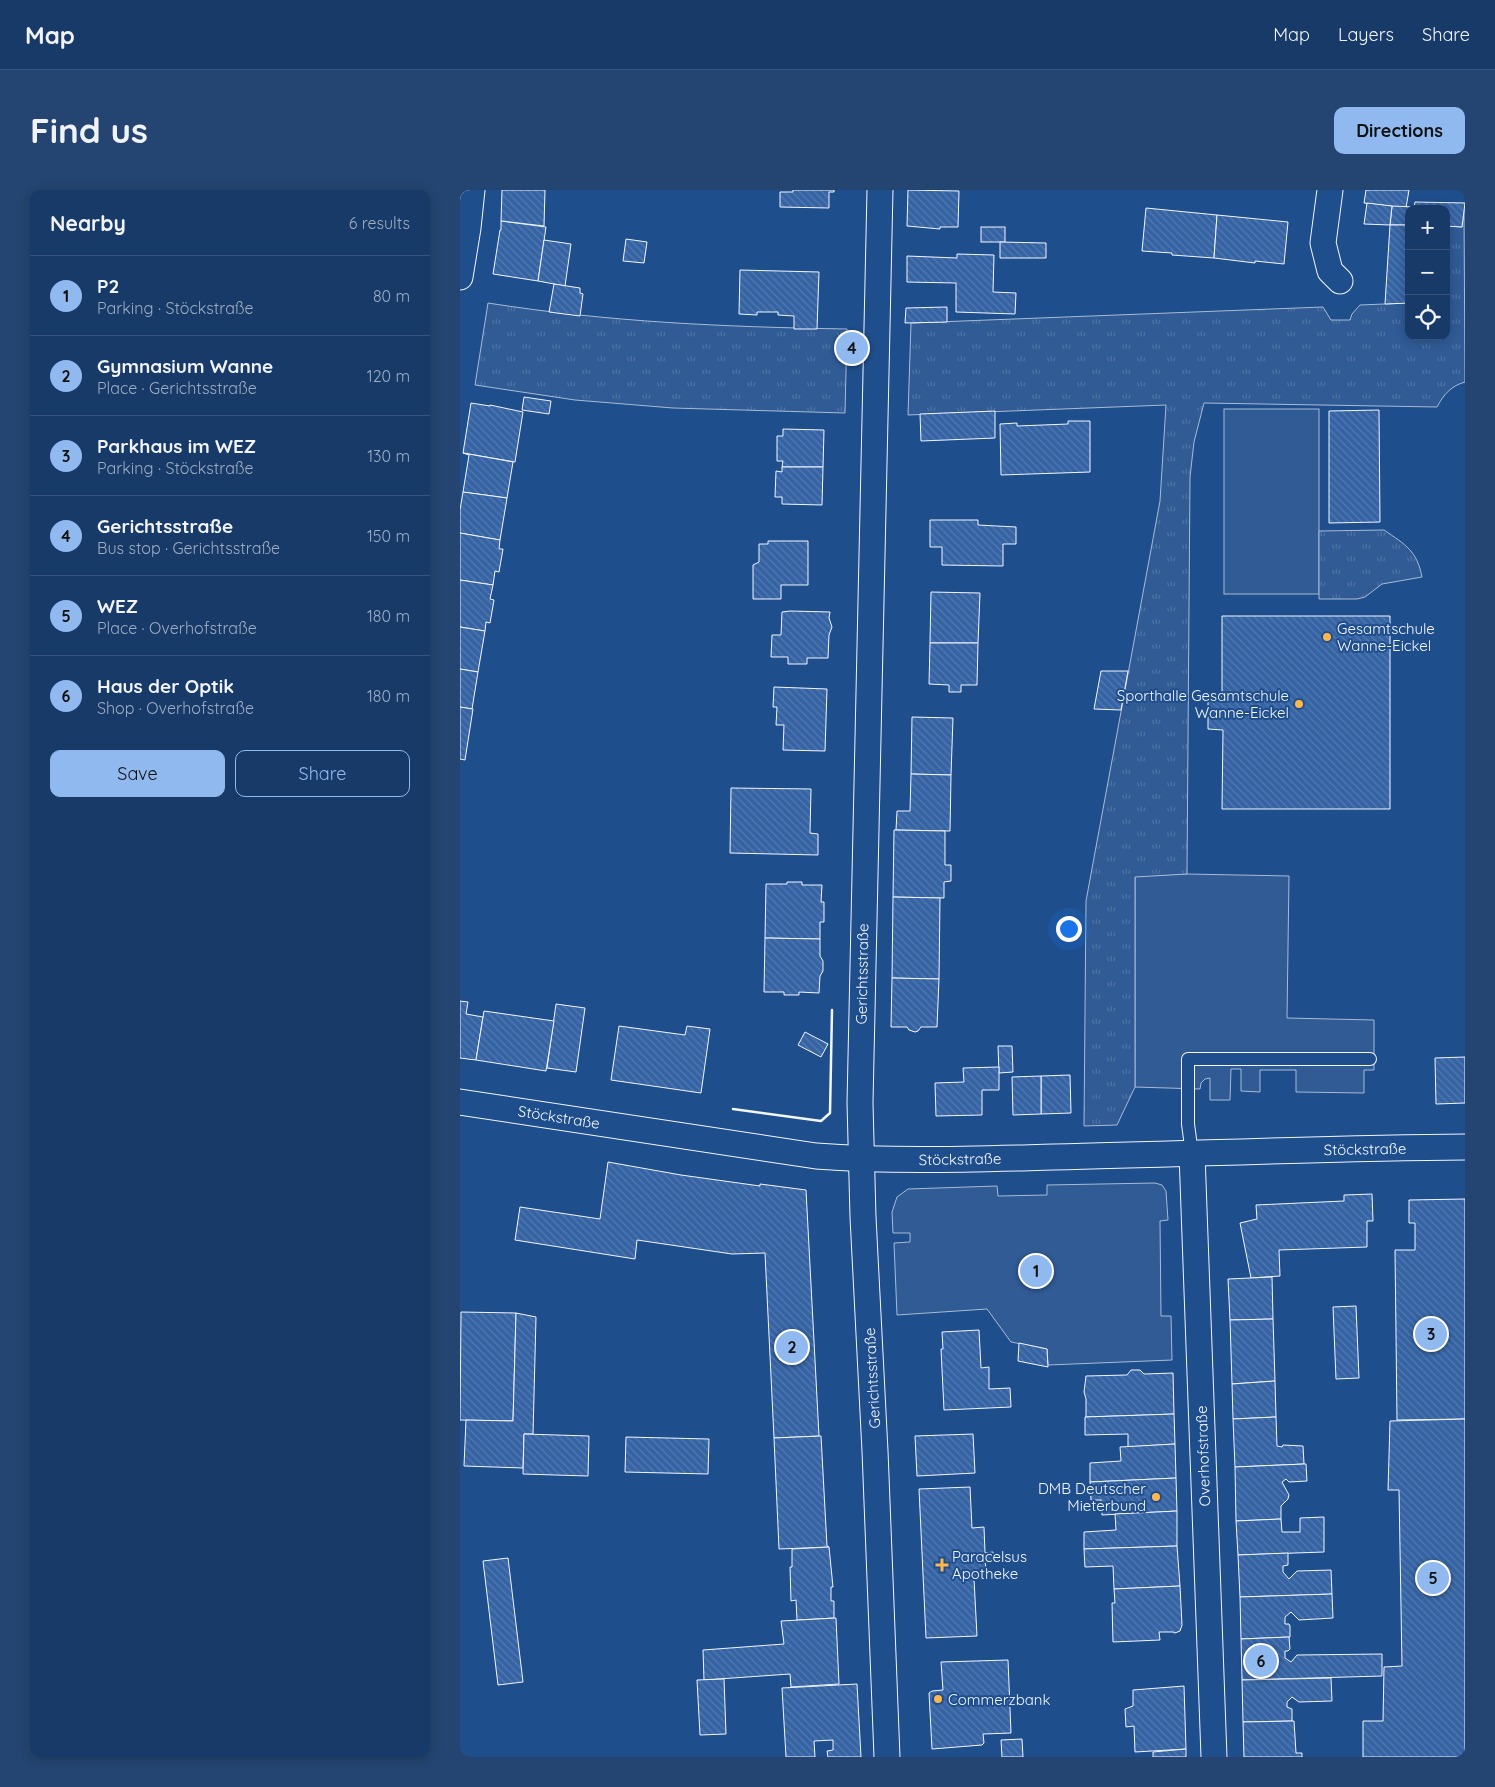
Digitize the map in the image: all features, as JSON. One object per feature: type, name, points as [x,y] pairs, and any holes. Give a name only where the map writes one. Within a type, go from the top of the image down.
[{"type":"street","points":[[460,277],[472,190]]},
{"type":"street","name":"Gerichtsstraße","points":[[880,190],[860,1159],[888,1757]]},
{"type":"street","points":[[1330,190],[1323,243],[1330,271],[1340,281]]},
{"type":"street","name":"Stöckstraße","points":[[460,1102],[816,1156],[860,1159],[917,1160],[1465,1147]]},
{"type":"street","name":"Overhofstraße","points":[[1192,1154],[1214,1757]]},
{"type":"lane","points":[[1192,1154],[1188,1124],[1188,1058],[1370,1059]]},
{"type":"shaded area","points":[[1224,409],[1319,409],[1319,594],[1224,594]]},
{"type":"shaded area","points":[[1187,874],[1289,876],[1287,1018],[1374,1020],[1374,1070],[1364,1070],[1364,1093],[1296,1092],[1296,1070],[1260,1070],[1260,1092],[1241,1091],[1241,1069],[1231,1069],[1230,1100],[1210,1100],[1210,1078],[1205,1079],[1201,1083],[1200,1089],[1135,1087],[1135,876]]},
{"type":"shaded area","points":[[1155,1183],[1162,1185],[1166,1191],[1168,1220],[1160,1221],[1161,1316],[1171,1316],[1172,1360],[1048,1365],[1047,1349],[1011,1342],[987,1309],[897,1315],[894,1243],[910,1242],[910,1233],[893,1233],[892,1212],[897,1197],[908,1189],[997,1186],[998,1196],[1047,1195],[1047,1185]]},
{"type":"green space","points":[[1464,210],[1465,382],[1448,391],[1437,407],[1204,403],[1194,442],[1190,477],[1187,874],[1135,877],[1135,1087],[1117,1125],[1084,1126],[1086,901],[1160,501],[1166,405],[908,415],[911,323],[1323,307],[1331,320],[1350,320],[1352,314],[1360,305],[1405,303],[1405,340],[1450,340],[1450,226],[1462,227]]},
{"type":"green space","points":[[488,303],[622,319],[756,327],[847,329],[845,413],[673,408],[575,400],[475,385]]},
{"type":"green space","points":[[1384,530],[1399,540],[1414,555],[1422,577],[1382,584],[1365,597],[1357,599],[1319,599],[1319,531]]},
{"type":"building","points":[[502,190],[545,190],[544,226],[501,221]]},
{"type":"building","points":[[793,190],[834,190],[834,192],[829,192],[829,208],[780,207],[780,192],[793,192]]},
{"type":"building","points":[[908,190],[959,191],[958,227],[940,227],[940,229],[907,226]]},
{"type":"building","points":[[1366,190],[1409,190],[1405,208],[1364,203]]},
{"type":"building","points":[[1415,202],[1465,203],[1462,227],[1450,226],[1450,205],[1414,205]]},
{"type":"building","points":[[1367,203],[1392,206],[1390,225],[1364,224]]},
{"type":"building","points":[[1392,206],[1405,207],[1405,225],[1390,225]]},
{"type":"building","points":[[1146,208],[1217,215],[1214,258],[1142,251]]},
{"type":"building","points":[[1217,215],[1288,222],[1284,264],[1214,258]]},
{"type":"building","points":[[501,221],[546,227],[538,281],[493,274]]},
{"type":"building","points":[[1390,225],[1405,225],[1405,303],[1385,304]]},
{"type":"building","points":[[981,227],[1005,227],[1005,242],[981,242]]},
{"type":"building","points":[[626,239],[647,242],[644,263],[623,261]]},
{"type":"building","points":[[544,240],[571,244],[565,286],[538,281]]},
{"type":"building","points":[[1000,242],[1046,243],[1046,258],[1000,258]]},
{"type":"building","points":[[957,254],[994,255],[993,292],[1016,293],[1015,314],[956,312],[956,283],[907,282],[907,256],[957,258]]},
{"type":"building","points":[[740,270],[819,272],[817,329],[794,329],[794,316],[778,315],[778,312],[757,312],[757,315],[739,314]]},
{"type":"building","points":[[554,284],[580,288],[580,293],[583,294],[580,316],[549,312]]},
{"type":"building","points":[[947,307],[947,322],[905,323],[906,308]]},
{"type":"building","points":[[524,397],[551,401],[549,414],[522,410]]},
{"type":"building","points":[[471,403],[523,412],[515,462],[463,453]]},
{"type":"building","points":[[1379,410],[1380,522],[1329,523],[1329,411]]},
{"type":"building","points":[[995,411],[995,438],[921,441],[920,414]]},
{"type":"building","points":[[1068,421],[1090,421],[1090,472],[1001,475],[1000,424],[1017,423],[1017,426],[1068,424]]},
{"type":"building","points":[[783,429],[824,430],[823,467],[782,467],[783,461],[777,461],[777,436],[783,436]]},
{"type":"building","points":[[463,453],[513,462],[507,498],[463,492],[469,455]]},
{"type":"building","points":[[782,467],[823,467],[822,505],[782,504],[782,497],[775,497],[776,471],[782,472]]},
{"type":"building","points":[[463,492],[507,498],[500,540],[460,533],[460,510]]},
{"type":"building","points":[[930,520],[978,520],[978,525],[1016,527],[1016,544],[1003,544],[1003,566],[942,565],[942,547],[930,547]]},
{"type":"building","points":[[460,533],[500,540],[499,549],[503,549],[499,572],[495,571],[493,585],[460,580]]},
{"type":"building","points":[[768,541],[808,541],[808,585],[781,585],[781,599],[753,599],[753,565],[759,562],[759,544],[768,544]]},
{"type":"building","points":[[460,580],[493,585],[490,599],[494,600],[490,623],[486,622],[485,631],[460,627]]},
{"type":"building","points":[[931,592],[980,593],[978,643],[930,643]]},
{"type":"building","points":[[782,612],[830,612],[829,618],[832,627],[829,635],[828,658],[807,658],[807,664],[788,664],[788,657],[771,657],[772,635],[781,635]]},
{"type":"building","name":"Sporthalle Gesamtschule Wanne-Eickel","points":[[1222,616],[1390,616],[1390,809],[1222,809],[1223,730],[1208,729],[1208,696],[1222,696]]},
{"type":"building","points":[[460,627],[485,631],[478,672],[460,669]]},
{"type":"building","points":[[930,643],[978,643],[977,685],[961,685],[961,692],[949,692],[949,685],[929,684]]},
{"type":"building","points":[[460,669],[478,672],[472,709],[460,707]]},
{"type":"building","points":[[1101,671],[1128,671],[1121,710],[1094,709]]},
{"type":"building","points":[[774,687],[827,689],[825,751],[783,750],[784,725],[776,725],[777,707],[773,707]]},
{"type":"building","points":[[460,707],[473,709],[465,760],[460,759]]},
{"type":"building","points":[[912,717],[953,718],[951,775],[911,774]]},
{"type":"building","points":[[911,774],[951,775],[950,831],[896,830],[897,811],[910,811]]},
{"type":"building","points":[[731,788],[811,789],[810,833],[818,834],[818,855],[730,853]]},
{"type":"building","points":[[894,830],[945,831],[945,865],[951,865],[951,881],[944,882],[944,898],[893,897]]},
{"type":"building","points":[[787,882],[802,882],[802,885],[822,885],[821,902],[824,902],[824,922],[820,922],[820,939],[765,938],[766,884],[787,884]]},
{"type":"building","points":[[893,897],[940,898],[939,979],[892,978]]},
{"type":"building","points":[[765,938],[820,939],[820,956],[823,961],[823,971],[820,976],[819,993],[799,992],[799,995],[784,995],[784,992],[764,992]]},
{"type":"building","points":[[892,978],[939,979],[937,1027],[921,1027],[915,1032],[907,1027],[891,1027]]},
{"type":"building","points":[[460,1001],[468,1002],[466,1014],[483,1017],[476,1060],[460,1058]]},
{"type":"building","points":[[556,1004],[585,1008],[576,1072],[547,1068]]},
{"type":"building","points":[[484,1011],[554,1021],[546,1071],[476,1060]]},
{"type":"building","points":[[619,1026],[685,1035],[687,1026],[710,1029],[701,1093],[611,1080]]},
{"type":"building","points":[[805,1032],[828,1044],[821,1057],[798,1045]]},
{"type":"building","points":[[998,1046],[1012,1046],[1013,1072],[999,1073]]},
{"type":"building","points":[[1465,1057],[1465,1103],[1436,1104],[1435,1058]]},
{"type":"building","points":[[999,1067],[999,1090],[982,1090],[982,1115],[936,1116],[935,1083],[964,1082],[963,1068]]},
{"type":"building","points":[[1070,1075],[1071,1113],[1041,1114],[1041,1076]]},
{"type":"building","points":[[1041,1076],[1041,1114],[1013,1115],[1012,1077]]},
{"type":"building","points":[[608,1162],[681,1175],[760,1186],[760,1184],[806,1190],[819,1436],[774,1438],[765,1253],[732,1254],[637,1240],[635,1259],[515,1240],[520,1207],[600,1219]]},
{"type":"building","points":[[1372,1194],[1373,1221],[1367,1221],[1367,1247],[1279,1250],[1280,1276],[1251,1278],[1240,1223],[1257,1219],[1256,1205],[1344,1201],[1344,1195]]},
{"type":"building","points":[[1465,1199],[1465,1419],[1397,1420],[1395,1250],[1415,1250],[1415,1223],[1409,1223],[1409,1200]]},
{"type":"building","points":[[1272,1277],[1273,1319],[1230,1320],[1228,1279]]},
{"type":"building","points":[[1356,1306],[1359,1378],[1336,1379],[1333,1307]]},
{"type":"building","points":[[461,1312],[516,1313],[513,1421],[460,1420]]},
{"type":"building","points":[[516,1313],[536,1317],[533,1434],[524,1434],[523,1468],[464,1466],[466,1420],[513,1421]]},
{"type":"building","points":[[1273,1319],[1275,1381],[1232,1384],[1230,1320]]},
{"type":"building","points":[[979,1330],[981,1368],[989,1367],[989,1389],[1010,1388],[1011,1407],[944,1410],[942,1332]]},
{"type":"building","points":[[1019,1343],[1047,1349],[1048,1367],[1018,1361]]},
{"type":"building","points":[[1131,1370],[1140,1370],[1144,1374],[1173,1373],[1174,1414],[1086,1417],[1084,1392],[1086,1376],[1127,1375]]},
{"type":"building","points":[[1275,1381],[1276,1417],[1233,1419],[1232,1384]]},
{"type":"building","points":[[1174,1414],[1175,1444],[1128,1447],[1128,1434],[1085,1435],[1085,1417]]},
{"type":"building","points":[[1276,1417],[1277,1446],[1303,1446],[1304,1464],[1235,1467],[1233,1419]]},
{"type":"building","points":[[1465,1419],[1465,1757],[1363,1757],[1363,1721],[1383,1721],[1384,1667],[1402,1666],[1399,1490],[1388,1490],[1390,1421]]},
{"type":"building","points":[[524,1434],[589,1436],[588,1476],[523,1474]]},
{"type":"building","points":[[973,1434],[975,1473],[917,1476],[915,1436]]},
{"type":"building","points":[[821,1436],[827,1546],[829,1547],[779,1549],[774,1438]]},
{"type":"building","points":[[626,1437],[709,1439],[708,1474],[625,1472]]},
{"type":"building","points":[[1175,1444],[1176,1478],[1090,1482],[1090,1463],[1121,1461],[1120,1447]]},
{"type":"building","points":[[1306,1464],[1307,1481],[1289,1482],[1286,1479],[1282,1482],[1289,1495],[1288,1499],[1281,1506],[1281,1519],[1236,1521],[1235,1467]]},
{"type":"building","points":[[1176,1478],[1177,1511],[1102,1515],[1101,1500],[1091,1500],[1090,1482]]},
{"type":"building","points":[[970,1487],[972,1528],[984,1527],[985,1553],[993,1552],[993,1560],[985,1561],[987,1578],[974,1579],[977,1636],[926,1638],[919,1489]]},
{"type":"building","points":[[1177,1511],[1177,1546],[1084,1549],[1084,1532],[1116,1530],[1115,1514]]},
{"type":"building","points":[[1324,1517],[1324,1552],[1238,1555],[1236,1521],[1281,1519],[1282,1532],[1300,1532],[1300,1518]]},
{"type":"building","points":[[1177,1546],[1180,1586],[1114,1589],[1113,1566],[1085,1567],[1084,1549]]},
{"type":"building","points":[[829,1547],[833,1587],[831,1587],[831,1601],[834,1601],[834,1618],[797,1620],[796,1600],[791,1601],[790,1567],[792,1567],[792,1549]]},
{"type":"building","points":[[1288,1553],[1288,1565],[1283,1566],[1283,1572],[1289,1579],[1297,1571],[1331,1570],[1332,1594],[1240,1597],[1238,1555]]},
{"type":"building","points":[[508,1558],[523,1682],[498,1685],[483,1561]]},
{"type":"building","points":[[1180,1586],[1182,1625],[1180,1631],[1175,1633],[1159,1632],[1160,1640],[1113,1642],[1112,1603],[1115,1603],[1114,1589]]},
{"type":"building","points":[[1332,1594],[1333,1618],[1299,1620],[1291,1612],[1285,1617],[1285,1624],[1290,1626],[1290,1637],[1241,1639],[1240,1597]]},
{"type":"building","points":[[836,1618],[839,1684],[791,1687],[790,1674],[704,1680],[703,1650],[784,1644],[781,1621]]},
{"type":"building","points":[[1289,1637],[1290,1649],[1285,1651],[1285,1658],[1291,1662],[1297,1655],[1382,1654],[1382,1676],[1242,1680],[1241,1639]]},
{"type":"building","points":[[1008,1660],[1011,1733],[983,1734],[984,1743],[982,1745],[932,1749],[929,1693],[943,1690],[941,1662]]},
{"type":"building","points":[[1331,1678],[1332,1701],[1299,1702],[1292,1697],[1287,1702],[1287,1707],[1292,1709],[1292,1721],[1243,1722],[1242,1680]]},
{"type":"building","points":[[724,1679],[726,1734],[700,1735],[697,1680]]},
{"type":"building","points":[[857,1684],[861,1757],[828,1757],[827,1751],[833,1750],[833,1740],[814,1741],[815,1757],[786,1757],[782,1688]]},
{"type":"building","points":[[1184,1686],[1186,1749],[1135,1752],[1134,1726],[1126,1727],[1125,1709],[1133,1706],[1133,1690]]},
{"type":"building","points":[[1294,1721],[1296,1753],[1302,1753],[1302,1757],[1244,1757],[1243,1722]]},
{"type":"building","points":[[1022,1739],[1023,1757],[1002,1757],[1001,1740]]},
{"type":"building","points":[[1186,1749],[1186,1757],[1153,1757],[1153,1752]]},
{"type":"wall","points":[[733,1109],[821,1121],[830,1113],[832,1010]]},
{"type":"place","name":"Gerichtsstraße","points":[[852,348]]},
{"type":"place","name":"Gesamtschule Wanne-Eickel","points":[[1327,637]]},
{"type":"place","name":"Sporthalle Gesamtschule Wanne-Eickel","points":[[1299,704]]},
{"type":"place","name":"P2","points":[[1036,1271]]},
{"type":"place","name":"Parkhaus im WEZ","points":[[1431,1334]]},
{"type":"place","name":"Gymnasium Wanne","points":[[792,1347]]},
{"type":"place","name":"DMB Deutscher Mieterbund","points":[[1156,1497]]},
{"type":"place","name":"Paracelsus Apotheke","points":[[942,1565]]},
{"type":"place","name":"WEZ","points":[[1433,1578]]},
{"type":"place","name":"Haus der Optik","points":[[1261,1661]]},
{"type":"place","name":"Commerzbank","points":[[938,1699]]}]
